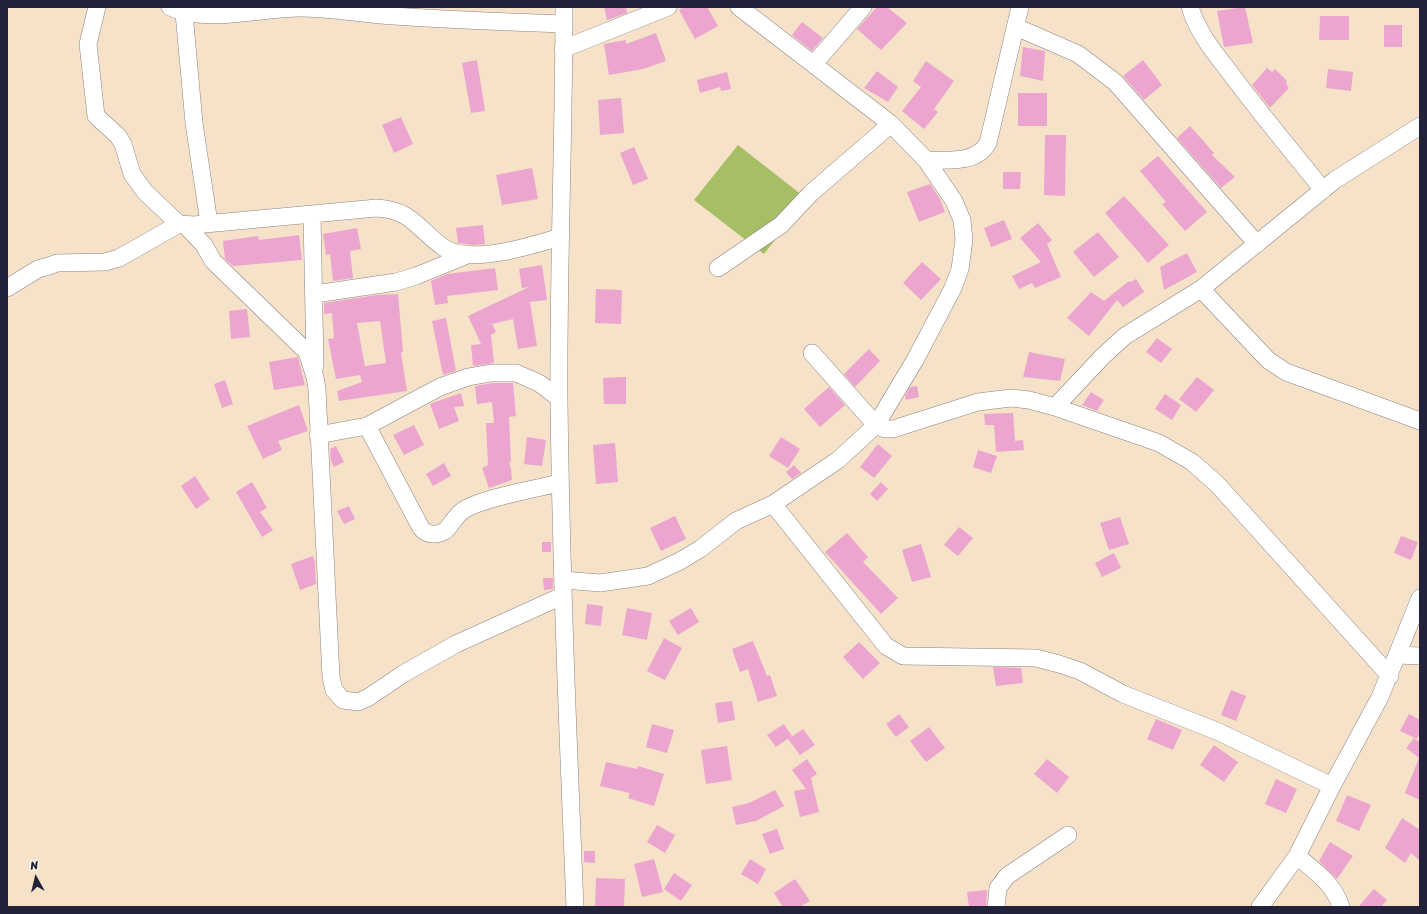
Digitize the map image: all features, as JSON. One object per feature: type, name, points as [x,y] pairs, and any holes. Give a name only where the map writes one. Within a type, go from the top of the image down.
[{"type":"street","points":[[97,7],[88,44],[96,116],[118,136],[137,182],[150,198],[204,245],[213,261],[307,352],[315,377]]},
{"type":"street","points":[[563,49],[668,7]]},
{"type":"street","points":[[312,214],[315,294],[315,377],[331,677],[334,690],[343,700],[358,702],[369,697],[403,674],[456,644],[563,588],[648,576],[680,561],[700,549],[736,521],[773,504],[838,460],[876,425],[915,360],[953,288],[960,269],[964,240],[962,220],[954,201],[926,160],[891,124],[738,7]]},
{"type":"street","points":[[814,64],[863,7]]},
{"type":"street","points":[[926,160],[966,159],[983,151],[988,143],[1020,7]]},
{"type":"street","points":[[1190,7],[1194,20],[1244,93],[1323,190]]},
{"type":"street","points":[[209,223],[194,123],[184,10],[228,14],[301,8],[392,16],[564,15],[560,237],[560,483],[575,907]]},
{"type":"street","points":[[1016,27],[1078,54],[1115,82],[1257,244]]},
{"type":"street","points":[[718,268],[781,225],[811,193],[891,124]]},
{"type":"street","points":[[1055,407],[1117,344],[1201,289],[1335,180],[1420,126]]},
{"type":"street","points":[[7,288],[38,269],[57,263],[112,261],[182,225],[377,208],[398,211],[409,218],[445,248],[465,256]]},
{"type":"street","points":[[315,294],[396,282],[416,276],[465,256],[513,249],[560,237]]},
{"type":"street","points":[[1201,289],[1268,360],[1286,372],[1420,421]]},
{"type":"street","points":[[812,352],[876,425],[893,429],[959,408],[1011,398],[1029,400],[1055,407],[1159,443],[1192,462],[1217,484],[1390,676]]},
{"type":"street","points":[[318,435],[367,426],[440,387],[468,377],[491,373],[503,372],[521,375],[539,383],[559,398]]},
{"type":"street","points":[[367,426],[421,528],[424,532],[430,535],[446,531],[460,512],[469,506],[522,491],[560,483]]},
{"type":"street","points":[[773,504],[886,646],[893,651],[903,656],[1036,658],[1059,664],[1080,671],[1123,694],[1219,732],[1332,786]]},
{"type":"street","points":[[1260,907],[1297,856],[1390,676],[1420,598]]},
{"type":"street","points":[[1398,655],[1420,656]]},
{"type":"street","points":[[996,907],[998,888],[1007,876],[1068,836]]},
{"type":"street","points":[[1297,856],[1324,878],[1334,890],[1341,907]]},
{"type":"green space","points":[[738,145],[807,199],[764,254],[694,200]]},
{"type":"building","points":[[604,7],[626,7],[627,13],[607,20]]},
{"type":"building","points":[[684,7],[707,7],[718,26],[695,39],[679,10]]},
{"type":"building","points":[[877,7],[887,7],[907,23],[881,50],[857,29]]},
{"type":"building","points":[[1245,7],[1253,43],[1224,47],[1217,11]]},
{"type":"building","points":[[1320,16],[1349,16],[1349,40],[1319,40]]},
{"type":"building","points":[[802,22],[823,38],[812,51],[792,35]]},
{"type":"building","points":[[1384,25],[1402,25],[1402,47],[1384,47]]},
{"type":"building","points":[[656,33],[666,61],[643,69],[609,75],[604,44],[626,40],[626,44]]},
{"type":"building","points":[[1023,47],[1045,51],[1043,81],[1020,76]]},
{"type":"building","points":[[477,60],[485,111],[471,113],[462,63]]},
{"type":"building","points":[[1143,60],[1162,85],[1144,100],[1123,76]]},
{"type":"building","points":[[926,61],[954,81],[934,109],[938,112],[924,129],[902,111],[921,87],[913,81]]},
{"type":"building","points":[[1267,68],[1272,72],[1275,69],[1287,81],[1286,84],[1289,88],[1270,108],[1252,85]]},
{"type":"building","points":[[1328,69],[1353,72],[1351,91],[1326,88]]},
{"type":"building","points":[[877,71],[898,87],[888,102],[864,88]]},
{"type":"building","points":[[727,72],[731,89],[721,91],[720,87],[700,93],[697,80]]},
{"type":"building","points":[[1018,93],[1047,93],[1047,126],[1018,126]]},
{"type":"building","points":[[621,98],[624,133],[600,135],[598,100]]},
{"type":"building","points":[[401,117],[413,144],[394,153],[382,125]]},
{"type":"building","points":[[1190,126],[1214,153],[1212,155],[1235,177],[1221,188],[1177,138]]},
{"type":"building","points":[[1045,135],[1066,135],[1065,196],[1044,195]]},
{"type":"building","points":[[634,147],[648,179],[633,185],[620,153]]},
{"type":"building","points":[[1158,156],[1207,212],[1185,231],[1162,204],[1166,202],[1140,171]]},
{"type":"building","points":[[532,168],[538,199],[502,205],[496,175]]},
{"type":"building","points":[[1003,172],[1021,172],[1020,189],[1003,189]]},
{"type":"building","points":[[930,184],[940,199],[945,212],[919,222],[907,192]]},
{"type":"building","points":[[1124,196],[1169,245],[1148,263],[1105,213]]},
{"type":"building","points":[[1004,220],[1012,239],[991,247],[984,228]]},
{"type":"building","points":[[1038,223],[1052,240],[1047,244],[1061,277],[1035,288],[1032,283],[1019,289],[1012,276],[1041,262],[1020,238]]},
{"type":"building","points":[[483,225],[485,244],[472,245],[458,243],[456,228]]},
{"type":"building","points":[[357,228],[361,249],[350,251],[353,278],[333,281],[330,254],[326,255],[323,234]]},
{"type":"building","points":[[1098,232],[1119,257],[1094,277],[1073,252]]},
{"type":"building","points":[[299,235],[302,260],[233,266],[225,259],[223,241],[258,236],[259,240]]},
{"type":"building","points":[[1187,253],[1197,272],[1164,290],[1160,267]]},
{"type":"building","points":[[922,262],[941,279],[921,300],[903,283]]},
{"type":"building","points":[[542,265],[547,300],[530,302],[537,346],[518,349],[513,319],[492,324],[496,332],[491,335],[494,363],[473,366],[471,345],[481,344],[468,316],[529,287],[522,288],[519,269]]},
{"type":"building","points":[[495,268],[498,290],[447,296],[448,303],[435,305],[431,281],[447,274]]},
{"type":"building","points":[[1136,279],[1144,292],[1123,307],[1117,300],[1089,336],[1067,318],[1091,292],[1104,301],[1129,281],[1130,282]]},
{"type":"building","points":[[596,289],[622,290],[621,324],[595,323]]},
{"type":"building","points":[[398,294],[403,352],[401,353],[407,391],[339,401],[337,391],[362,382],[360,375],[336,379],[328,339],[334,338],[332,313],[324,314],[324,303],[377,295]],"holes":[[[380,321],[386,363],[365,366],[357,323]]]},
{"type":"building","points":[[247,309],[250,337],[231,339],[229,311]]},
{"type":"building","points":[[446,318],[456,371],[443,375],[432,321]]},
{"type":"building","points":[[1157,338],[1172,349],[1161,363],[1146,352]]},
{"type":"building","points":[[869,349],[880,361],[855,387],[844,374]]},
{"type":"building","points":[[1029,352],[1065,359],[1060,381],[1023,377]]},
{"type":"building","points":[[298,357],[305,385],[274,390],[269,362]]},
{"type":"building","points":[[626,377],[626,404],[604,404],[603,378]]},
{"type":"building","points":[[1197,377],[1214,390],[1196,412],[1179,399]]},
{"type":"building","points":[[225,380],[233,404],[222,408],[214,384]]},
{"type":"building","points":[[492,383],[513,383],[516,416],[509,417],[511,462],[509,462],[512,480],[489,488],[482,468],[488,465],[486,423],[494,423],[492,402],[477,404],[475,386]]},
{"type":"building","points":[[917,386],[919,397],[906,400],[905,396],[910,387]]},
{"type":"building","points":[[829,387],[845,405],[820,427],[804,409]]},
{"type":"building","points":[[1091,392],[1104,400],[1097,411],[1082,405]]},
{"type":"building","points":[[461,393],[464,406],[454,407],[459,421],[439,429],[430,404]]},
{"type":"building","points":[[1165,394],[1181,405],[1172,420],[1155,409]]},
{"type":"building","points":[[299,405],[308,431],[278,441],[282,450],[263,459],[247,426]]},
{"type":"building","points":[[1013,413],[1015,441],[1023,440],[1024,450],[996,452],[994,425],[985,425],[984,414]]},
{"type":"building","points":[[414,425],[424,445],[404,455],[393,435]]},
{"type":"building","points":[[527,437],[546,440],[542,466],[524,464]]},
{"type":"building","points":[[781,437],[800,449],[788,468],[769,456]]},
{"type":"building","points":[[615,443],[618,482],[596,484],[593,445]]},
{"type":"building","points":[[878,444],[892,456],[874,478],[860,467]]},
{"type":"building","points":[[336,446],[344,462],[334,467],[331,461],[330,449]]},
{"type":"building","points":[[978,450],[997,456],[991,473],[973,467]]},
{"type":"building","points":[[444,463],[451,476],[433,486],[426,474]]},
{"type":"building","points":[[794,465],[801,473],[792,479],[786,472]]},
{"type":"building","points":[[195,476],[210,499],[196,509],[181,486]]},
{"type":"building","points":[[252,482],[267,508],[260,512],[273,530],[262,537],[236,492]]},
{"type":"building","points":[[881,482],[888,489],[877,501],[870,494]]},
{"type":"building","points":[[349,506],[355,519],[344,524],[337,511]]},
{"type":"building","points":[[675,516],[686,539],[661,551],[650,528]]},
{"type":"building","points":[[1120,517],[1129,544],[1109,550],[1100,523]]},
{"type":"building","points":[[959,527],[973,538],[958,556],[944,545]]},
{"type":"building","points":[[847,533],[868,557],[863,562],[898,598],[881,614],[825,552]]},
{"type":"building","points":[[1401,536],[1418,542],[1411,560],[1394,553]]},
{"type":"building","points":[[542,542],[551,542],[551,552],[542,552]]},
{"type":"building","points":[[921,544],[931,577],[912,582],[902,550]]},
{"type":"building","points":[[1114,553],[1121,568],[1102,577],[1095,563]]},
{"type":"building","points":[[313,556],[315,563],[316,584],[300,590],[291,564]]},
{"type":"building","points":[[543,578],[553,578],[553,589],[544,590]]},
{"type":"building","points":[[587,604],[603,606],[601,626],[585,624]]},
{"type":"building","points":[[627,608],[652,613],[647,640],[622,635]]},
{"type":"building","points":[[691,608],[699,622],[678,635],[669,621]]},
{"type":"building","points":[[664,638],[682,648],[665,680],[647,671]]},
{"type":"building","points":[[753,641],[767,676],[770,675],[777,696],[758,702],[748,669],[740,672],[732,649]]},
{"type":"building","points":[[859,642],[880,663],[863,679],[843,657]]},
{"type":"building","points":[[993,667],[1021,668],[1023,683],[996,686]]},
{"type":"building","points":[[1231,690],[1246,696],[1236,721],[1221,715]]},
{"type":"building","points":[[732,701],[735,720],[718,723],[715,703]]},
{"type":"building","points":[[899,714],[909,727],[896,737],[886,724]]},
{"type":"building","points":[[1409,714],[1420,720],[1420,732],[1417,739],[1400,731]]},
{"type":"building","points":[[1156,719],[1182,730],[1173,750],[1147,739]]},
{"type":"building","points":[[652,724],[674,730],[667,753],[646,747]]},
{"type":"building","points":[[784,724],[792,736],[776,747],[767,735]]},
{"type":"building","points":[[929,727],[945,748],[926,762],[910,741]]},
{"type":"building","points":[[803,729],[815,745],[800,755],[788,739]]},
{"type":"building","points":[[1414,738],[1420,743],[1420,800],[1405,793],[1419,758],[1406,748]]},
{"type":"building","points":[[1214,745],[1238,762],[1224,782],[1200,765]]},
{"type":"building","points":[[727,746],[732,780],[706,784],[701,750]]},
{"type":"building","points":[[807,759],[817,774],[811,778],[819,812],[800,817],[794,791],[806,789],[792,770]]},
{"type":"building","points":[[1047,759],[1069,777],[1057,793],[1034,774]]},
{"type":"building","points":[[606,762],[637,769],[638,766],[664,774],[654,806],[628,798],[630,793],[600,786]]},
{"type":"building","points":[[1276,779],[1297,789],[1286,813],[1265,804]]},
{"type":"building","points":[[775,790],[784,806],[756,821],[736,825],[732,807],[749,803]]},
{"type":"building","points":[[1347,795],[1371,805],[1359,831],[1336,821]]},
{"type":"building","points":[[1402,818],[1420,830],[1420,861],[1411,853],[1405,863],[1385,848]]},
{"type":"building","points":[[657,825],[675,835],[665,853],[647,842]]},
{"type":"building","points":[[777,829],[784,849],[770,854],[762,834]]},
{"type":"building","points":[[1330,842],[1353,856],[1337,879],[1319,861]]},
{"type":"building","points":[[584,851],[595,851],[595,863],[584,862]]},
{"type":"building","points":[[654,859],[663,892],[642,897],[634,864]]},
{"type":"building","points":[[750,859],[766,869],[758,884],[741,874]]},
{"type":"building","points":[[674,873],[692,885],[681,901],[664,889]]},
{"type":"building","points":[[596,878],[625,879],[624,907],[595,907]]},
{"type":"building","points":[[795,879],[810,901],[800,907],[783,907],[774,893]]},
{"type":"building","points":[[1374,889],[1387,900],[1381,907],[1358,907]]},
{"type":"building","points":[[987,890],[986,907],[969,907],[967,892]]}]
